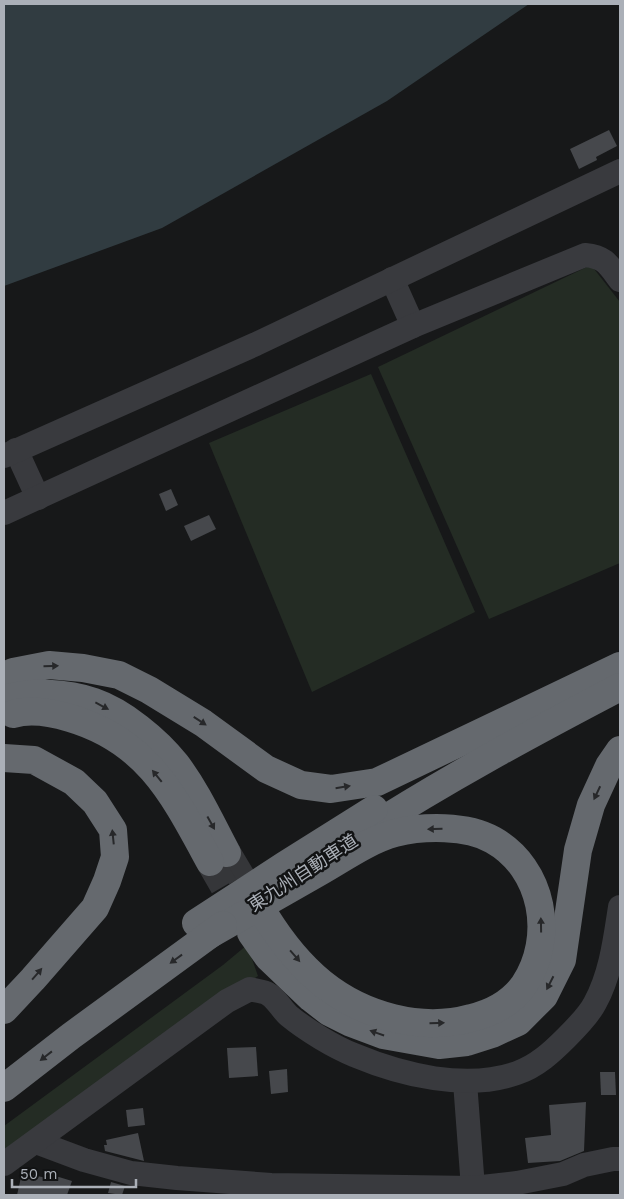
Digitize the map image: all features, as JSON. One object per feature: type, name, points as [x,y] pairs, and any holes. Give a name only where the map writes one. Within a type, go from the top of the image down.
[{"type":"highway","points":[[4,676],[13,672],[49,665],[83,668],[119,675],[149,690],[202,723],[266,769],[301,785],[331,789],[377,782],[620,668]]},
{"type":"highway","name":"東九州自動車道","points":[[4,1065],[180,933],[285,864],[445,766],[620,668]]},
{"type":"highway","name":"東九州自動車道","points":[[4,1088],[207,936],[419,797],[519,740],[620,687]]},
{"type":"highway","points":[[4,699],[18,695],[59,694],[94,702],[122,717],[148,736],[176,764],[195,794],[219,857],[158,775],[138,754],[113,736],[87,723],[57,714],[21,712],[4,717]]},
{"type":"highway","points":[[207,936],[363,847],[395,833],[459,829],[476,833],[492,839],[515,857],[524,867],[536,890],[542,926],[540,946],[534,966],[523,986],[507,1003],[486,1014],[461,1021],[414,1023],[387,1017],[363,1007],[323,984],[286,946],[258,925],[268,957],[311,998],[329,1012],[344,1020],[383,1035],[439,1045],[467,1042],[492,1034],[518,1022],[544,996],[562,960],[578,850],[591,805],[620,750]]},
{"type":"highway","points":[[4,758],[34,760],[74,782],[95,802],[113,830],[115,857],[95,908],[4,1010]]},
{"type":"street","points":[[38,498],[10,453],[158,389],[620,171]]},
{"type":"street","points":[[4,513],[413,326],[585,255],[598,256],[610,266],[620,280]]},
{"type":"street","points":[[392,279],[413,326]]},
{"type":"street","points":[[4,1164],[227,1001],[250,989],[269,994],[289,1016],[322,1038],[354,1055],[425,1077],[464,1082],[518,1073],[546,1057],[572,1032],[595,1003],[606,974],[620,907]]},
{"type":"street","points":[[464,1082],[473,1188]]},
{"type":"street","points":[[36,1142],[84,1160],[131,1173],[271,1185],[473,1188],[517,1183],[563,1174],[584,1165],[620,1159]]},
{"type":"shaded area","points":[[4,4],[529,4],[387,101],[162,228],[4,286]]},
{"type":"shaded area","points":[[591,265],[620,302],[620,563],[489,619],[378,367]]},
{"type":"shaded area","points":[[371,374],[475,612],[312,692],[209,443]]},
{"type":"shaded area","points":[[247,945],[258,976],[140,1055],[4,1150],[4,1126],[223,965]]},
{"type":"building","points":[[609,130],[617,146],[596,157],[597,160],[579,169],[570,149]]},
{"type":"building","points":[[171,489],[178,505],[166,511],[159,494]]},
{"type":"building","points":[[209,515],[216,529],[191,541],[184,526]]},
{"type":"building","points":[[256,1047],[258,1076],[229,1078],[227,1048]]},
{"type":"building","points":[[287,1069],[288,1092],[271,1094],[269,1071]]},
{"type":"building","points":[[600,1072],[615,1072],[616,1095],[601,1095]]},
{"type":"building","points":[[586,1102],[584,1151],[560,1161],[528,1163],[525,1138],[551,1135],[549,1105]]},
{"type":"building","points":[[143,1108],[145,1125],[128,1127],[126,1110]]},
{"type":"building","points":[[138,1133],[144,1161],[105,1151],[104,1145],[107,1145],[106,1140]]},
{"type":"building","points":[[22,1173],[47,1178],[49,1174],[72,1181],[67,1195],[17,1195]]},
{"type":"building","points":[[111,1182],[125,1186],[122,1195],[108,1193]]},
{"type":"tunnel","points":[[227,853],[261,910]]},
{"type":"tunnel","points":[[210,862],[244,921]]}]
